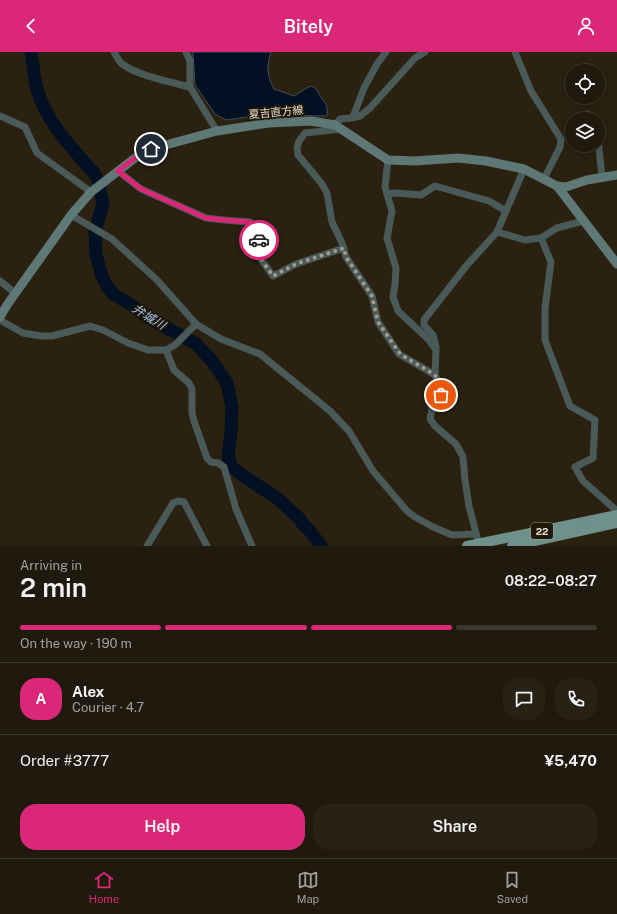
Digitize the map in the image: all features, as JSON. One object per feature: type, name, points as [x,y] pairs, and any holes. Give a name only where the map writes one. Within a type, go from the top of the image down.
[{"type":"main road","name":"夏吉直方線","points":[[0,317],[3,304],[15,293],[71,215],[91,192],[135,158],[151,149],[218,131],[269,123],[311,121],[338,127],[388,160]]},
{"type":"main road","points":[[388,160],[416,161],[458,158],[486,161],[524,169],[557,186],[566,187],[587,180],[617,175]]},
{"type":"main road","points":[[557,186],[617,264]]},
{"type":"main road","name":"22","points":[[467,546],[479,541],[616,511]]},
{"type":"main road","name":"22","points":[[512,546],[617,523]]},
{"type":"street","points":[[114,52],[120,62],[136,72],[190,87]]},
{"type":"street","points":[[186,52],[190,61],[190,87],[218,131]]},
{"type":"street","points":[[353,117],[364,88],[377,64],[386,52]]},
{"type":"street","points":[[425,52],[415,58],[370,108],[360,116],[340,118],[338,127],[305,133],[299,141],[297,148],[298,155],[322,184],[327,193],[332,222],[342,243],[346,257],[372,296],[378,322],[400,354],[435,375]]},
{"type":"street","points":[[515,52],[531,91],[561,138],[560,147],[544,179]]},
{"type":"street","points":[[0,116],[25,127],[36,153],[91,192]]},
{"type":"street","points":[[599,152],[602,177]]},
{"type":"street","points":[[388,160],[385,187],[392,211],[388,238],[396,268],[393,297],[398,311],[429,340],[436,350]]},
{"type":"street","points":[[71,215],[112,239],[157,280],[196,324],[221,339],[260,354],[330,411],[349,431],[373,472],[407,511],[433,527],[452,535],[479,541],[469,506],[463,457],[456,444],[435,426],[430,419],[432,409],[438,402],[441,395],[441,387],[435,375],[436,350],[433,335],[424,325],[424,320],[467,265],[498,232],[524,169]]},
{"type":"street","points":[[118,171],[141,189],[206,218],[250,222],[256,226],[259,231],[258,255],[273,276],[296,264],[344,248]]},
{"type":"street","points":[[387,194],[395,193],[421,196],[435,186],[489,201],[506,211]]},
{"type":"street","points":[[498,232],[525,240],[541,238],[557,228],[583,221]]},
{"type":"street","points":[[541,238],[551,262],[545,308],[545,340],[570,406],[595,420],[593,458],[575,467],[583,481],[616,511]]},
{"type":"street","points":[[0,281],[15,293]]},
{"type":"street","points":[[0,320],[23,333],[41,336],[52,336],[90,326],[103,330],[128,344],[148,350],[166,350],[175,345],[196,324]]},
{"type":"street","points":[[166,350],[174,370],[189,383],[192,389],[192,413],[207,458],[211,462],[218,463],[224,467],[236,509],[252,546]]},
{"type":"street","points":[[147,546],[173,503],[178,501],[184,502],[207,546]]},
{"type":"water","points":[[193,52],[271,52],[268,62],[268,71],[274,89],[294,96],[311,86],[315,88],[327,106],[327,116],[262,115],[226,120],[215,114],[195,85]]},
{"type":"waterway","name":"弁城川","points":[[31,52],[37,89],[47,113],[61,134],[94,173],[98,181],[103,203],[95,232],[96,255],[102,276],[107,286],[113,294],[149,318],[196,344],[212,361],[227,383],[232,407],[228,456],[232,467],[277,498],[301,520],[301,522],[321,546]]},
{"type":"way so far","points":[[259,240],[258,255],[273,276],[296,264],[344,248],[346,257],[372,296],[378,322],[400,354],[435,375],[441,387],[441,395]]},
{"type":"route","points":[[151,149],[135,158],[118,171],[141,189],[206,218],[250,222],[256,226],[259,231],[259,240]]}]
